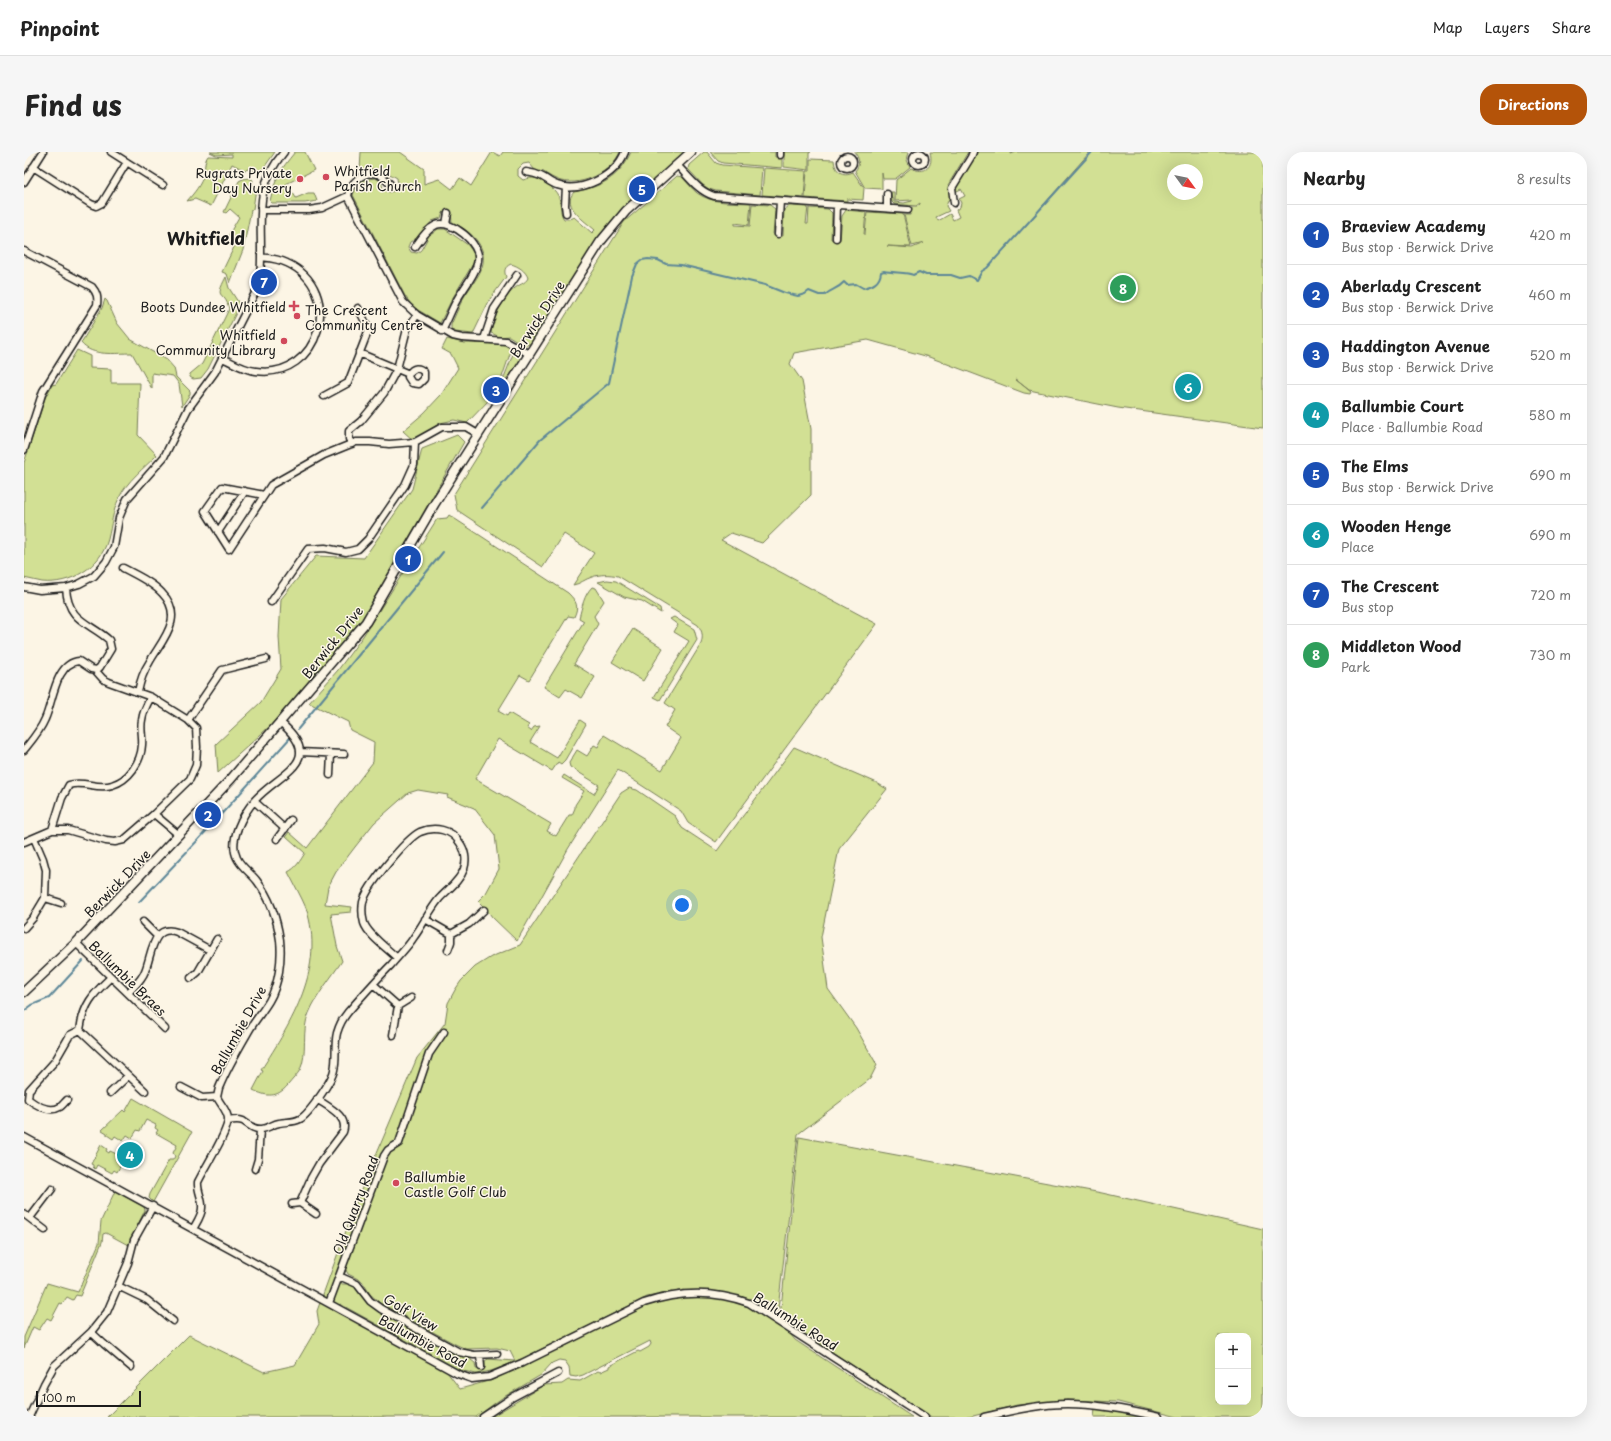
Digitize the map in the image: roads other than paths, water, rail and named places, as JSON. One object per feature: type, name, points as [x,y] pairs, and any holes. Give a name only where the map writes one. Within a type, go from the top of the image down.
[{"type":"street","points":[[24,182],[43,152]]},
{"type":"street","points":[[111,152],[163,185]]},
{"type":"street","points":[[24,587],[40,590],[66,588],[79,584],[94,576],[106,562],[114,547],[121,514],[127,500],[164,457],[188,409],[215,372],[223,358],[256,291],[261,278],[260,210],[266,182],[276,162],[284,152]]},
{"type":"street","points":[[526,172],[538,175],[557,185],[566,187],[581,186],[595,182],[607,175],[616,168],[625,152]]},
{"type":"street","name":"Berwick Drive","points":[[24,992],[76,943],[231,779],[366,622],[435,503],[601,241],[626,211],[691,152]]},
{"type":"street","points":[[954,203],[952,188],[971,157],[972,152]]},
{"type":"street","points":[[33,168],[96,206],[102,203],[127,162]]},
{"type":"street","points":[[677,165],[698,188],[714,196],[908,210]]},
{"type":"street","points":[[390,184],[379,174],[359,177],[353,183],[349,190],[348,196],[403,302],[417,315],[442,331],[453,336],[506,341],[529,354]]},
{"type":"street","points":[[566,187],[566,214]]},
{"type":"street","points":[[887,194],[887,208]]},
{"type":"street","points":[[260,210],[309,210],[322,208],[348,196]]},
{"type":"street","points":[[778,234],[780,201]]},
{"type":"street","points":[[836,238],[838,205]]},
{"type":"street","points":[[446,224],[448,213]]},
{"type":"street","points":[[415,247],[430,229],[437,225],[446,224],[454,228],[472,242],[477,250],[479,259],[476,269],[458,298],[442,331]]},
{"type":"street","points":[[24,251],[92,287],[98,298],[97,305],[43,391],[24,450]]},
{"type":"street","points":[[223,358],[246,369],[257,372],[271,372],[293,364],[310,347],[316,336],[321,316],[320,305],[311,283],[301,272],[288,263],[277,259],[261,257]]},
{"type":"street","points":[[484,339],[494,309],[517,274]]},
{"type":"street","points":[[324,396],[348,383],[369,328],[358,308]]},
{"type":"street","points":[[352,444],[349,439],[349,431],[361,421],[384,393],[397,369],[407,329],[417,315]]},
{"type":"street","points":[[359,353],[409,374]]},
{"type":"street","points":[[264,495],[222,487],[205,511],[229,549],[271,485],[324,455],[352,444],[370,442],[389,444],[415,442],[442,427],[466,427],[478,434]]},
{"type":"street","points":[[271,602],[308,549],[325,548],[346,552],[358,549],[368,539],[405,484],[414,465],[415,442]]},
{"type":"street","points":[[218,532],[245,491]]},
{"type":"street","points":[[123,568],[158,589],[168,601],[171,611],[170,628],[145,670],[138,692]]},
{"type":"street","points":[[66,588],[68,601],[77,617],[85,625],[106,638],[110,643],[110,652],[100,668],[95,670]]},
{"type":"street","points":[[188,720],[222,670],[266,659]]},
{"type":"street","points":[[24,750],[34,738],[45,719],[57,681],[63,670],[70,663],[74,662],[83,663],[95,670],[99,676],[109,682],[151,697],[188,720],[196,728],[196,765],[190,779],[154,814],[124,840],[115,842],[106,841],[68,830],[52,830],[24,842]]},
{"type":"street","points":[[52,830],[62,798],[69,785],[81,783],[96,786],[112,785],[129,775],[135,767],[141,751],[141,722],[146,706],[151,697]]},
{"type":"street","points":[[280,722],[294,734],[299,743],[300,752],[344,754]]},
{"type":"street","name":"Ballumbie Drive","points":[[217,1097],[222,1080],[250,1028],[270,1000],[276,982],[280,962],[280,941],[276,917],[257,881],[238,859],[234,849],[235,839],[242,821],[254,801],[264,791],[293,769],[298,761],[300,752]]},
{"type":"street","points":[[330,775],[331,754]]},
{"type":"street","points":[[254,801],[285,829]]},
{"type":"street","points":[[154,814],[179,835]]},
{"type":"street","points":[[277,839],[291,820]]},
{"type":"street","points":[[228,1121],[242,1121],[260,1130],[279,1123],[291,1123],[304,1116],[317,1100],[329,1083],[334,1072],[337,1033],[342,1021],[348,1012],[397,958],[414,938],[425,918],[439,899],[458,879],[464,869],[465,858],[463,848],[459,840],[451,833],[442,830],[429,829],[419,833],[405,845],[368,890],[363,901],[362,912],[364,923],[368,931],[397,958]]},
{"type":"street","points":[[24,928],[34,918],[45,898],[46,870],[34,838]]},
{"type":"street","points":[[45,898],[61,903]]},
{"type":"street","points":[[451,934],[469,924],[484,910]]},
{"type":"street","points":[[425,918],[451,934]]},
{"type":"street","points":[[143,922],[157,936]]},
{"type":"street","points":[[128,993],[146,971],[157,936],[164,931],[171,930],[210,950]]},
{"type":"street","points":[[448,950],[451,942],[451,934]]},
{"type":"street","points":[[191,978],[198,972],[217,939]]},
{"type":"street","name":"Ballumbie Braes","points":[[76,943],[165,1029]]},
{"type":"street","points":[[80,1030],[82,1016],[87,1004],[95,992],[111,977]]},
{"type":"street","points":[[373,984],[398,1006]]},
{"type":"street","points":[[393,1035],[398,1006],[411,998]]},
{"type":"street","points":[[80,1030],[145,1091]]},
{"type":"street","points":[[67,1100],[59,1108],[50,1109],[38,1106],[26,1098],[29,1090],[55,1061],[70,1035],[80,1030]]},
{"type":"street","name":"Old Quarry Road","points":[[329,1304],[384,1156],[388,1150],[399,1143],[429,1054],[444,1032]]},
{"type":"street","points":[[110,1093],[128,1076]]},
{"type":"street","points":[[181,1087],[202,1098],[217,1097],[227,1114],[228,1121],[225,1131],[198,1182],[197,1190],[203,1206],[201,1215],[193,1229]]},
{"type":"street","points":[[300,1203],[319,1164],[343,1132],[345,1126],[344,1121],[338,1114],[317,1100]]},
{"type":"street","points":[[255,1169],[258,1159],[260,1130]]},
{"type":"street","name":"Ballumbie Road","points":[[24,1137],[153,1206],[458,1374],[472,1379],[489,1377],[522,1363],[644,1303],[656,1299],[686,1294],[707,1293],[732,1297],[749,1303],[925,1417]]},
{"type":"street","points":[[30,1218],[52,1189]]},
{"type":"street","points":[[292,1204],[300,1203],[316,1214]]},
{"type":"street","points":[[30,1417],[44,1384],[54,1366],[91,1332],[107,1312],[128,1263],[134,1240],[153,1206]]},
{"type":"street","points":[[24,1214],[45,1230]]},
{"type":"street","name":"Golf View","points":[[340,1276],[357,1284],[370,1301],[381,1310],[460,1352],[480,1355],[497,1354]]},
{"type":"street","points":[[118,1286],[147,1300],[173,1321]]},
{"type":"street","points":[[91,1332],[131,1367]]},
{"type":"street","points":[[480,1355],[481,1367]]},
{"type":"street","points":[[483,1417],[513,1397],[558,1373]]},
{"type":"street","points":[[984,1417],[1017,1410],[1066,1404],[1095,1405],[1159,1417]]},
{"type":"waterway","points":[[482,508],[540,440],[609,383],[632,276],[637,264],[642,260],[658,260],[666,264],[681,265],[765,285],[785,293],[798,296],[809,291],[819,295],[825,295],[839,287],[844,282],[847,285],[856,284],[863,288],[872,285],[877,281],[881,272],[884,271],[908,273],[913,275],[919,272],[926,275],[951,275],[960,278],[969,276],[977,280],[982,271],[987,268],[1092,152]]},
{"type":"waterway","points":[[298,729],[443,552]]},
{"type":"waterway","points":[[139,902],[198,840],[290,738]]},
{"type":"waterway","points":[[24,1011],[32,1005],[49,998],[83,961]]},
{"type":"place","name":"Whitfield Parish Church","points":[[326,177]]},
{"type":"place","name":"Rugrats Private Day Nursery","points":[[300,179]]},
{"type":"place","name":"The Elms","points":[[642,189]]},
{"type":"place","name":"The Crescent","points":[[264,282]]},
{"type":"place","name":"Middleton Wood","points":[[1123,288]]},
{"type":"place","name":"Boots Dundee Whitfield","points":[[294,306]]},
{"type":"place","name":"The Crescent Community Centre","points":[[297,316]]},
{"type":"place","name":"Whitfield Community Library","points":[[284,341]]},
{"type":"place","name":"Wooden Henge","points":[[1188,387]]},
{"type":"place","name":"Haddington Avenue","points":[[496,390]]},
{"type":"place","name":"Braeview Academy","points":[[408,559]]},
{"type":"place","name":"Aberlady Crescent","points":[[208,815]]},
{"type":"place","name":"Ballumbie Court","points":[[130,1155]]},
{"type":"place","name":"Ballumbie Castle Golf Club","points":[[396,1183]]},
{"type":"district","name":"Whitfield","points":[[206,238]]}]
